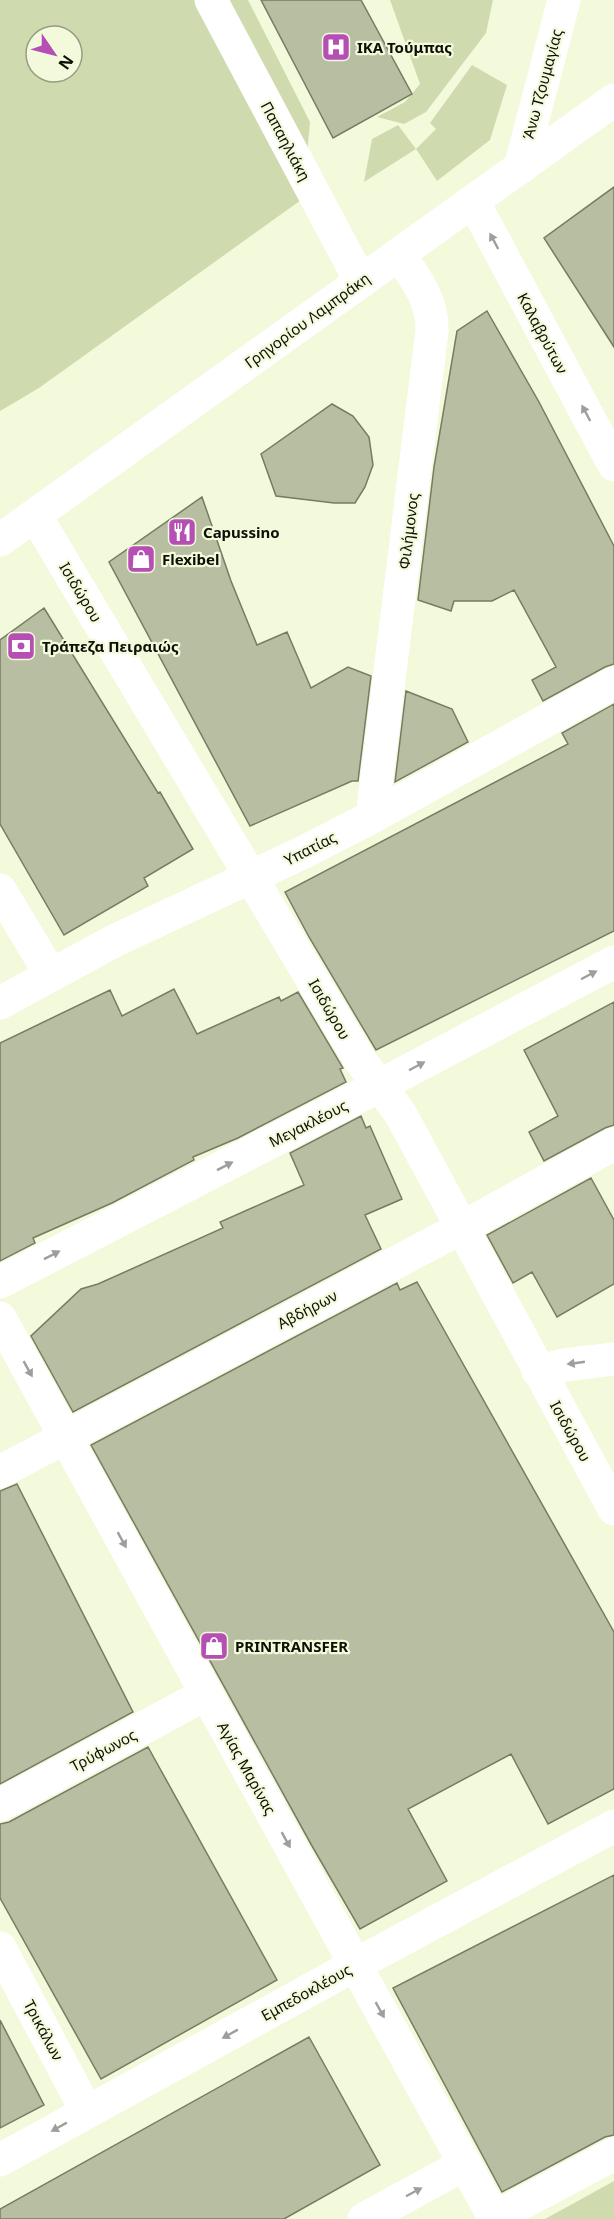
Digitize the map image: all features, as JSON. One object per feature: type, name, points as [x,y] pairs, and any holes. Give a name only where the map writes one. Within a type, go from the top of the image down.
[{"type":"street","name":"Παπαηλιάκη","points":[[211,0],[361,282]]},
{"type":"street","name":"Άνω Τζουμαγίας","points":[[520,168],[564,0]]},
{"type":"street","name":"Γρηγορίου Λαμπράκη","points":[[0,540],[614,100]]},
{"type":"street","name":"Καλαβρύτων","points":[[473,201],[614,465]]},
{"type":"street","name":"Φιλήμονος","points":[[372,816],[432,331],[432,318],[426,297],[399,254]]},
{"type":"street","name":"Ισιδώρου","points":[[35,515],[362,1064],[400,1113],[614,1509]]},
{"type":"street","name":"Υπατίας","points":[[0,1003],[114,942],[372,816],[614,683]]},
{"type":"street","points":[[0,890],[51,975]]},
{"type":"street","name":"Μεγακλέους","points":[[0,1282],[614,962]]},
{"type":"street","name":"Αβδήρων","points":[[0,1472],[461,1228],[614,1144]]},
{"type":"street","name":"Αγίας Μαρίνας","points":[[0,1317],[494,2218]]},
{"type":"street","points":[[538,1371],[564,1365],[614,1359]]},
{"type":"street","name":"Τρύφωνος","points":[[0,1805],[206,1694]]},
{"type":"street","name":"Εμπεδοκλέους","points":[[0,2160],[614,1826]]},
{"type":"street","name":"Τρικάλων","points":[[0,1948],[87,2112]]},
{"type":"street","points":[[494,2218],[614,2154]]},
{"type":"street","points":[[364,2219],[465,2164]]},
{"type":"green space","points":[[0,0],[204,0],[308,195],[39,388],[0,411]]},
{"type":"green space","points":[[218,0],[248,0],[310,122],[306,166]]},
{"type":"green space","points":[[390,0],[493,0],[486,33],[426,112],[404,124],[377,117],[405,102],[420,84]]},
{"type":"green space","points":[[472,65],[507,85],[490,140],[437,181],[416,149],[436,129],[430,123]]},
{"type":"green space","points":[[398,125],[416,149],[364,182],[372,139]]},
{"type":"green space","points":[[614,2181],[614,2219],[545,2219]]},
{"type":"building","name":"ΙΚΑ Τούμπας","points":[[261,0],[361,0],[412,94],[333,138]]},
{"type":"building","points":[[614,187],[614,347],[544,238]]},
{"type":"building","points":[[487,311],[539,402],[614,546],[614,664],[543,701],[532,680],[556,667],[514,590],[492,601],[454,601],[451,611],[418,600],[434,467],[457,331]]},
{"type":"building","points":[[332,404],[353,416],[369,437],[373,465],[365,487],[355,503],[334,503],[276,496],[261,454]]},
{"type":"building","points":[[202,497],[231,581],[257,645],[287,632],[311,688],[348,667],[371,676],[358,781],[352,781],[250,826],[109,562]]},
{"type":"building","points":[[44,608],[158,793],[160,792],[193,849],[144,878],[148,886],[64,935],[0,824],[0,640]]},
{"type":"building","points":[[406,691],[452,709],[468,742],[395,782]]},
{"type":"building","points":[[614,704],[614,931],[376,1050],[285,892],[568,744],[562,733]]},
{"type":"building","points":[[174,989],[197,1034],[279,997],[281,1001],[298,992],[343,1068],[340,1069],[346,1082],[238,1138],[193,1157],[194,1160],[112,1203],[33,1238],[35,1243],[0,1261],[0,1043],[110,990],[122,1016]]},
{"type":"building","points":[[614,1002],[614,1125],[544,1161],[529,1132],[558,1116],[524,1050]]},
{"type":"building","points":[[361,1116],[366,1128],[370,1126],[402,1199],[365,1215],[381,1249],[73,1412],[31,1336],[81,1289],[98,1284],[223,1228],[220,1222],[304,1185],[290,1153]]},
{"type":"building","points":[[591,1178],[614,1220],[614,1284],[557,1317],[532,1272],[513,1283],[487,1235]]},
{"type":"building","points":[[417,1282],[614,1632],[614,1789],[548,1824],[511,1754],[408,1809],[447,1881],[360,1929],[91,1445],[397,1283],[400,1290]]},
{"type":"building","points":[[17,1484],[133,1712],[0,1784],[0,1491]]},
{"type":"building","points":[[148,1747],[277,1980],[101,2079],[0,1898],[0,1824],[9,1822]]},
{"type":"building","points":[[614,1875],[614,2135],[605,2137],[502,2192],[393,1988]]},
{"type":"building","points":[[0,2020],[44,2105],[0,2128]]},
{"type":"building","points":[[309,2037],[380,2165],[284,2219],[0,2219],[0,2209]]},
{"type":"place","name":"ΙΚΑ Τούμπας","points":[[336,47]]},
{"type":"place","name":"Capussino","points":[[182,532]]},
{"type":"place","name":"Flexibel","points":[[141,559]]},
{"type":"place","name":"Τράπεζα Πειραιώς","points":[[21,646]]},
{"type":"place","name":"PRINTRANSFER","points":[[214,1646]]}]
